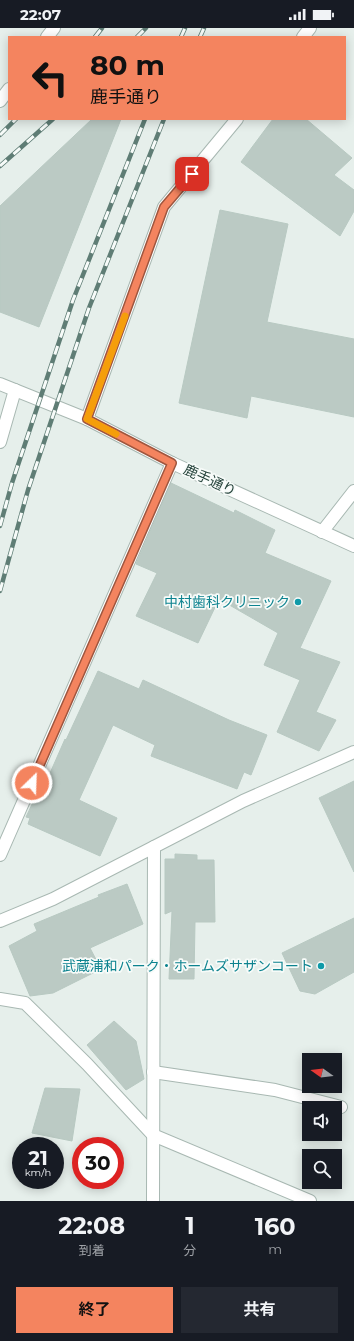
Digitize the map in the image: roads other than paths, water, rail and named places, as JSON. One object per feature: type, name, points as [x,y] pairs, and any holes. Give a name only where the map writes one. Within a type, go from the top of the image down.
[{"type":"street","points":[[48,36],[54,28]]},
{"type":"street","points":[[304,36],[310,28]]},
{"type":"street","points":[[0,101],[8,90]]},
{"type":"street","points":[[87,419],[164,207],[236,120]]},
{"type":"street","name":"鹿手通り","points":[[0,384],[87,419],[172,463],[354,546]]},
{"type":"street","points":[[0,442],[15,390]]},
{"type":"street","points":[[0,855],[172,463]]},
{"type":"street","points":[[322,532],[354,491]]},
{"type":"street","points":[[0,921],[53,899],[243,801],[354,752]]},
{"type":"street","points":[[153,1201],[154,847]]},
{"type":"street","points":[[0,999],[24,1003],[87,1064],[153,1135],[310,1201]]},
{"type":"street","points":[[153,1072],[275,1090],[318,1101]]},
{"type":"railway","points":[[96,36],[102,28]]},
{"type":"railway","points":[[138,36],[146,28]]},
{"type":"railway","points":[[181,36],[185,28]]},
{"type":"railway","points":[[200,36],[204,28]]},
{"type":"railway","points":[[0,135],[15,120]]},
{"type":"railway","points":[[0,166],[52,120]]},
{"type":"railway","points":[[0,526],[12,483],[73,300],[145,120]]},
{"type":"railway","points":[[0,591],[28,490],[89,308],[164,120]]},
{"type":"place","name":"中村歯科クリニック","points":[[298,602]]},
{"type":"place","name":"武蔵浦和パーク・ホームズサザンコート","points":[[321,966]]}]
